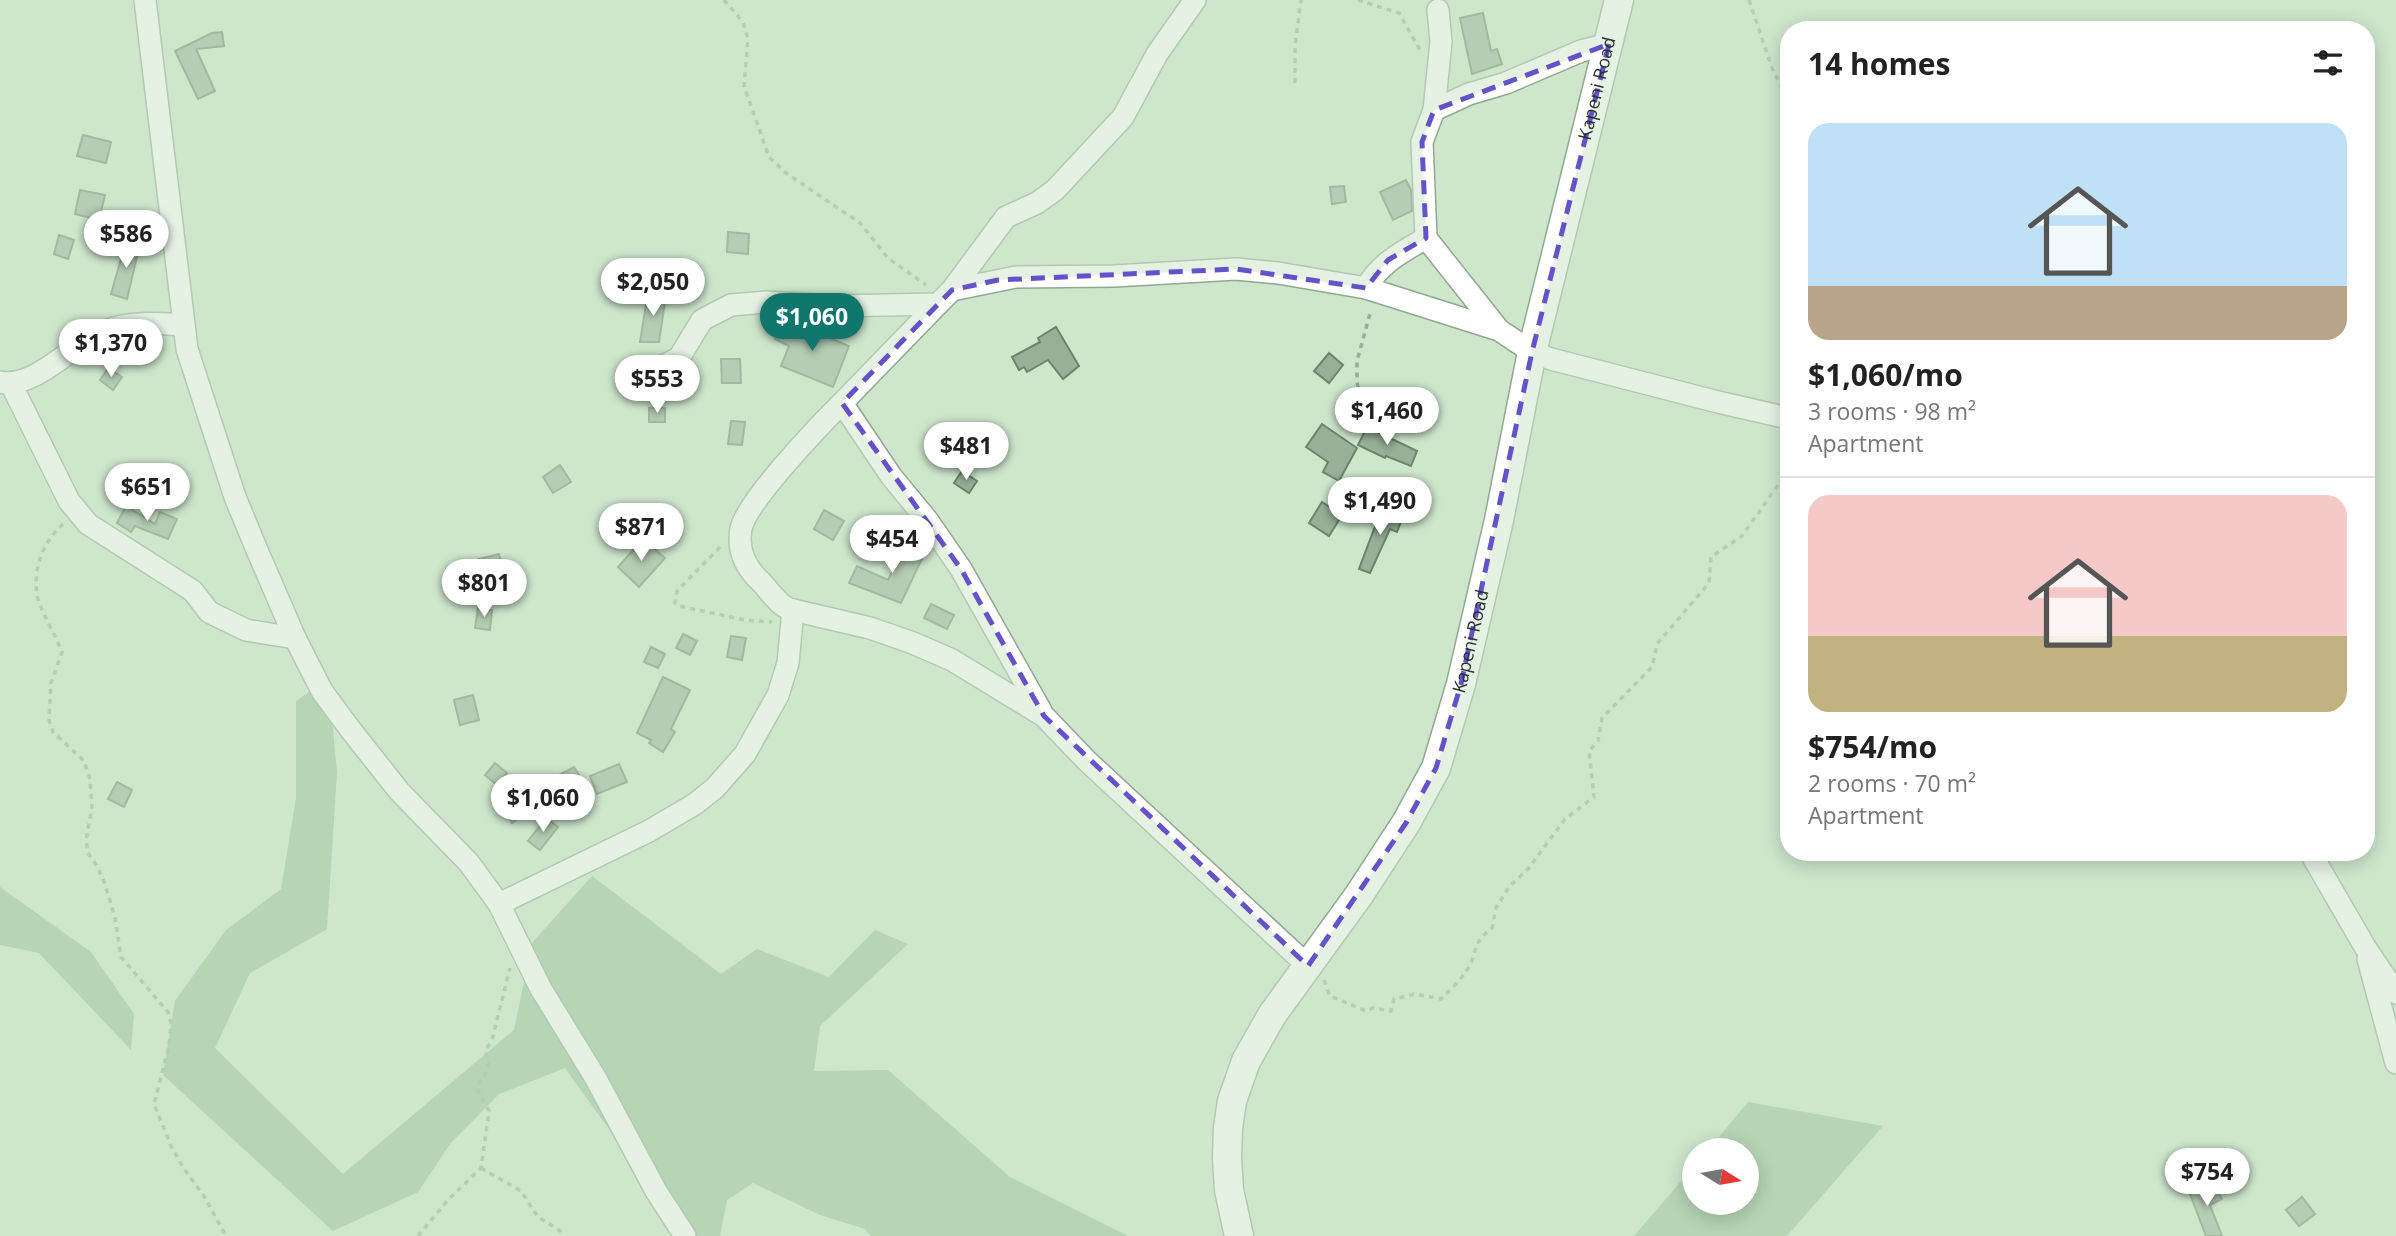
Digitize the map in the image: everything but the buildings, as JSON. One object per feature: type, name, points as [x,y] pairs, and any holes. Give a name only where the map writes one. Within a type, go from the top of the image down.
[{"type":"main road","name":"Kapeni Road","points":[[1239,1236],[1230,1190],[1228,1128],[1232,1101],[1254,1044],[1359,895],[1406,823],[1436,768],[1461,684],[1499,520],[1532,352],[1619,0]]},
{"type":"street","points":[[145,0],[187,349],[235,497],[295,638],[322,691],[349,729],[399,791],[469,863],[499,904],[541,989],[595,1077],[656,1191],[685,1236]]},
{"type":"street","points":[[1044,716],[953,660],[913,643],[870,628],[790,610],[747,566],[741,549],[742,525],[776,476],[842,403],[945,298],[1006,216],[1037,203],[1055,190],[1123,117],[1157,54],[1195,0]]},
{"type":"street","points":[[1438,10],[1441,42],[1438,80],[1434,110],[1422,142],[1426,238],[1499,330]]},
{"type":"street","points":[[1434,110],[1581,51],[1609,44]]},
{"type":"street","points":[[1372,290],[1373,275],[1388,260],[1426,238]]},
{"type":"street","points":[[640,371],[657,369],[679,358],[702,320],[731,304],[766,302],[832,306],[945,298],[1016,277],[1114,276],[1236,269],[1278,273],[1372,290],[1499,330],[1532,352],[1780,416]]},
{"type":"street","points":[[183,325],[126,323],[99,333],[39,373],[6,383],[68,501],[81,517],[193,591],[209,612],[246,630],[295,638]]},
{"type":"street","points":[[842,403],[891,475],[928,521],[961,569],[1044,716],[1086,760],[1308,966]]},
{"type":"street","points":[[499,904],[649,831],[695,804],[733,771],[758,734],[778,695],[788,663],[790,610]]},
{"type":"street","points":[[2315,861],[2365,947],[2396,993]]},
{"type":"street","points":[[2365,947],[2372,983],[2396,1063]]},
{"type":"path","points":[[724,0],[743,22],[748,39],[744,86],[769,157],[786,173],[860,223],[888,258],[945,298]]},
{"type":"path","points":[[1296,83],[1295,46],[1301,0]]},
{"type":"path","points":[[1358,0],[1399,13],[1438,80]]},
{"type":"path","points":[[1749,0],[1780,84]]},
{"type":"path","points":[[1363,417],[1356,361],[1372,290]]},
{"type":"path","points":[[1308,966],[1323,975],[1330,996],[1366,1010],[1373,1008],[1391,1011],[1394,999],[1415,994],[1441,999],[1469,966],[1478,939],[1492,928],[1496,908],[1509,887],[1528,869],[1565,819],[1594,797],[1590,751],[1598,741],[1602,718],[1652,667],[1657,643],[1709,583],[1711,557],[1742,536],[1780,482]]},
{"type":"path","points":[[81,517],[65,522],[59,528],[43,547],[38,565],[37,597],[62,652],[51,683],[49,720],[53,732],[84,761],[90,779],[92,807],[86,840],[88,853],[105,884],[115,918],[121,957],[168,1012],[171,1024],[165,1066],[154,1104],[159,1122],[184,1169],[204,1196],[226,1236]]},
{"type":"path","points":[[742,525],[677,591],[675,603],[705,612],[767,622],[775,621],[790,610]]},
{"type":"path","points":[[418,1236],[447,1200],[481,1168],[489,1111],[477,1089],[488,1069],[489,1062],[485,1051],[492,1040],[510,966]]},
{"type":"path","points":[[481,1168],[521,1191],[538,1217],[564,1236]]},
{"type":"highlighted area","points":[[1609,44],[1532,352],[1461,684],[1436,768],[1406,823],[1308,966],[1044,716],[961,569],[842,403],[952,290],[998,280],[1236,269],[1366,288],[1388,260],[1426,238],[1422,142],[1434,110]]},
{"type":"green space","points":[[328,679],[337,772],[327,929],[250,973],[215,1048],[343,1174],[514,1030],[532,943],[592,876],[721,974],[757,949],[829,977],[875,930],[908,944],[820,1026],[814,1071],[888,1070],[1010,1177],[1128,1236],[871,1236],[865,1229],[820,1215],[753,1183],[727,1200],[720,1236],[686,1236],[565,1068],[499,1094],[450,1144],[418,1192],[333,1231],[163,1075],[175,1001],[226,930],[281,889],[296,798],[296,701]]},
{"type":"green space","points":[[0,887],[91,952],[134,1014],[131,1050],[39,953],[0,945]]},
{"type":"green space","points":[[1748,1102],[1883,1126],[1787,1236],[1634,1236],[1682,1180],[1682,1215],[1759,1215],[1759,1138],[1718,1138]]}]
